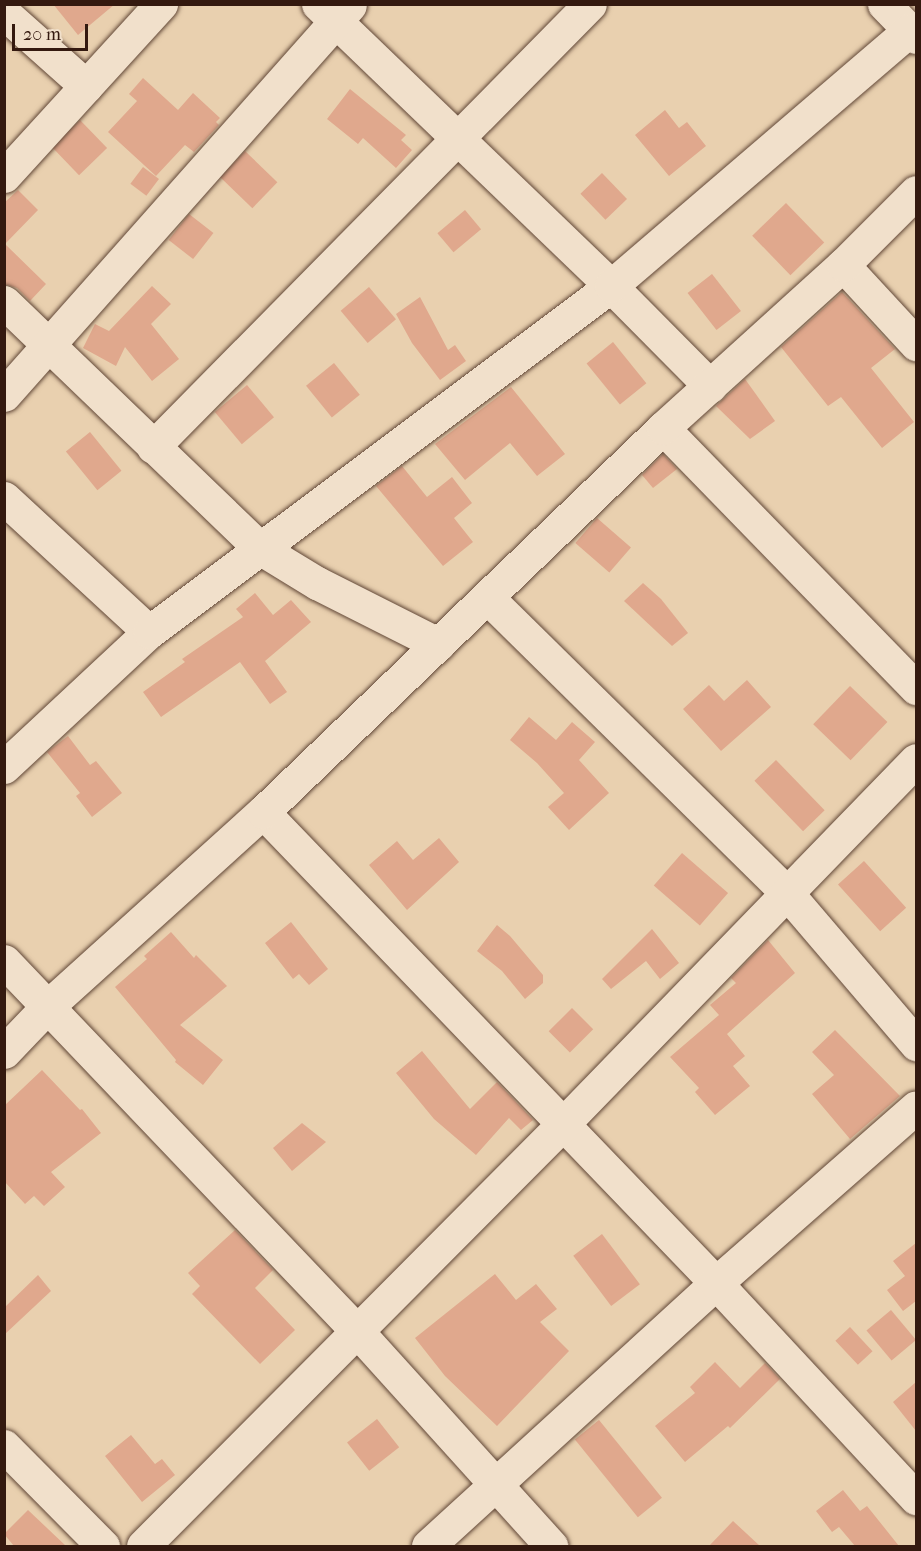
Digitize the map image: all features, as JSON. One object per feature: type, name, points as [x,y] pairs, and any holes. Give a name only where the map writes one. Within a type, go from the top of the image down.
[{"type":"street","points":[[4,176],[161,4]]},
{"type":"street","points":[[153,447],[590,4]]},
{"type":"street","points":[[7,760],[149,632],[611,286],[913,34],[884,4]]},
{"type":"street","points":[[4,394],[50,344],[335,10],[457,137],[611,286],[710,386]]},
{"type":"street","points":[[4,13],[86,87]]},
{"type":"street","points":[[4,1052],[48,1006],[263,812],[663,428],[843,265],[916,192]]},
{"type":"street","points":[[843,265],[916,344]]},
{"type":"street","points":[[4,302],[261,549],[317,583],[438,644]]},
{"type":"street","points":[[663,428],[916,688]]},
{"type":"street","points":[[4,498],[149,632]]},
{"type":"street","points":[[487,597],[787,893],[916,1044]]},
{"type":"street","points":[[143,1546],[562,1125],[916,760]]},
{"type":"street","points":[[263,812],[716,1283],[916,1498]]},
{"type":"street","points":[[4,962],[357,1331],[551,1546]]},
{"type":"street","points":[[428,1546],[716,1283],[916,1107]]},
{"type":"street","points":[[4,1446],[103,1546]]},
{"type":"building","points":[[53,4],[115,4],[78,35]]},
{"type":"building","points":[[143,78],[178,110],[193,93],[220,118],[216,122],[219,125],[194,152],[185,145],[156,176],[108,132],[137,101],[129,94]]},
{"type":"building","points":[[350,89],[406,135],[401,140],[412,150],[396,168],[363,138],[358,144],[327,119]]},
{"type":"building","points":[[665,110],[679,128],[687,122],[706,146],[669,176],[635,135]]},
{"type":"building","points":[[80,120],[107,148],[79,175],[52,147]]},
{"type":"building","points":[[245,151],[277,182],[252,208],[220,177]]},
{"type":"building","points":[[143,167],[159,179],[146,196],[130,184]]},
{"type":"building","points":[[602,173],[627,199],[605,220],[580,194]]},
{"type":"building","points":[[18,190],[38,210],[5,244],[46,284],[30,301],[17,288],[4,284],[4,203]]},
{"type":"building","points":[[786,203],[824,243],[790,275],[752,236]]},
{"type":"building","points":[[465,210],[481,229],[453,252],[437,233]]},
{"type":"building","points":[[189,214],[213,233],[193,259],[169,240]]},
{"type":"building","points":[[712,274],[741,311],[717,330],[688,293]]},
{"type":"building","points":[[152,286],[171,304],[151,324],[179,359],[152,381],[125,347],[116,366],[83,348],[95,324],[109,331]]},
{"type":"building","points":[[369,287],[396,319],[368,343],[341,311]]},
{"type":"building","points":[[842,292],[895,349],[871,368],[914,422],[882,448],[841,397],[828,406],[781,347]]},
{"type":"building","points":[[420,297],[448,350],[455,345],[466,361],[440,380],[412,343],[396,314]]},
{"type":"building","points":[[613,342],[646,383],[620,405],[587,363]]},
{"type":"building","points":[[334,363],[360,395],[332,418],[306,386]]},
{"type":"building","points":[[745,379],[775,421],[750,439],[716,406]]},
{"type":"building","points":[[247,385],[274,417],[242,444],[215,412]]},
{"type":"building","points":[[511,387],[565,454],[537,476],[510,443],[465,480],[435,444]]},
{"type":"building","points":[[90,432],[121,471],[97,490],[66,452]]},
{"type":"building","points":[[663,454],[677,469],[653,488],[642,475]]},
{"type":"building","points":[[402,466],[427,497],[452,477],[472,503],[454,518],[473,542],[443,566],[376,486]]},
{"type":"building","points":[[597,518],[631,548],[609,572],[575,543]]},
{"type":"building","points":[[643,583],[661,599],[688,633],[672,646],[624,601]]},
{"type":"building","points":[[255,593],[273,615],[291,600],[311,622],[265,661],[287,692],[270,704],[240,662],[161,717],[143,692],[185,662],[182,659],[243,617],[236,609]]},
{"type":"building","points":[[747,680],[771,707],[721,751],[683,709],[709,685],[724,701]]},
{"type":"building","points":[[850,686],[887,722],[851,760],[813,724]]},
{"type":"building","points":[[529,717],[556,740],[572,722],[595,742],[579,760],[609,793],[569,830],[548,807],[564,793],[537,763],[510,740]]},
{"type":"building","points":[[68,736],[90,765],[96,761],[122,793],[92,817],[76,796],[80,793],[47,752]]},
{"type":"building","points":[[776,760],[825,810],[803,831],[754,781]]},
{"type":"building","points":[[439,838],[459,862],[407,910],[369,865],[397,841],[413,860]]},
{"type":"building","points":[[682,853],[728,893],[700,925],[654,885]]},
{"type":"building","points":[[864,861],[906,908],[880,931],[838,884]]},
{"type":"building","points":[[291,922],[328,969],[309,985],[299,974],[293,979],[265,943]]},
{"type":"building","points":[[497,925],[510,936],[543,975],[543,983],[525,999],[502,971],[477,951]]},
{"type":"building","points":[[652,929],[679,963],[660,979],[646,961],[611,989],[602,979]]},
{"type":"building","points":[[171,932],[194,958],[196,955],[227,986],[180,1025],[223,1060],[203,1085],[175,1062],[176,1060],[115,987],[147,959],[144,956]]},
{"type":"building","points":[[768,940],[795,973],[727,1034],[745,1056],[733,1066],[750,1086],[715,1115],[695,1092],[699,1088],[670,1057],[719,1015],[710,1005],[736,983],[731,978]]},
{"type":"building","points":[[572,1008],[593,1029],[570,1053],[549,1031]]},
{"type":"building","points":[[835,1030],[900,1096],[850,1139],[812,1094],[834,1075],[812,1052]]},
{"type":"building","points":[[422,1051],[470,1109],[497,1082],[533,1120],[521,1130],[509,1118],[476,1155],[434,1119],[396,1073]]},
{"type":"building","points":[[42,1070],[80,1110],[82,1109],[101,1133],[51,1172],[65,1187],[44,1206],[34,1196],[25,1204],[4,1181],[4,1106]]},
{"type":"building","points":[[302,1123],[326,1142],[292,1171],[273,1148]]},
{"type":"building","points":[[235,1230],[273,1270],[255,1288],[295,1330],[260,1364],[192,1294],[200,1286],[188,1273]]},
{"type":"building","points":[[602,1234],[640,1284],[611,1306],[573,1256]]},
{"type":"building","points":[[916,1243],[916,1301],[903,1311],[887,1290],[905,1276],[893,1261]]},
{"type":"building","points":[[495,1274],[516,1300],[536,1284],[557,1309],[540,1322],[569,1351],[497,1426],[445,1376],[415,1338]]},
{"type":"building","points":[[38,1275],[51,1291],[4,1335],[4,1308]]},
{"type":"building","points":[[891,1310],[916,1340],[892,1360],[866,1331]]},
{"type":"building","points":[[850,1327],[873,1351],[858,1365],[835,1341]]},
{"type":"building","points":[[715,1362],[740,1388],[765,1363],[780,1379],[730,1428],[728,1426],[685,1462],[655,1426],[695,1393],[690,1387]]},
{"type":"building","points":[[916,1382],[916,1431],[893,1402]]},
{"type":"building","points":[[377,1419],[399,1447],[369,1471],[347,1442]]},
{"type":"building","points":[[599,1420],[662,1498],[638,1517],[575,1440]]},
{"type":"building","points":[[131,1435],[155,1464],[162,1459],[175,1475],[142,1502],[105,1456]]},
{"type":"building","points":[[843,1490],[860,1511],[867,1506],[899,1546],[855,1546],[839,1527],[832,1532],[816,1511]]},
{"type":"building","points":[[28,1510],[66,1546],[14,1546],[4,1534]]},
{"type":"building","points":[[733,1521],[760,1546],[709,1546]]}]
